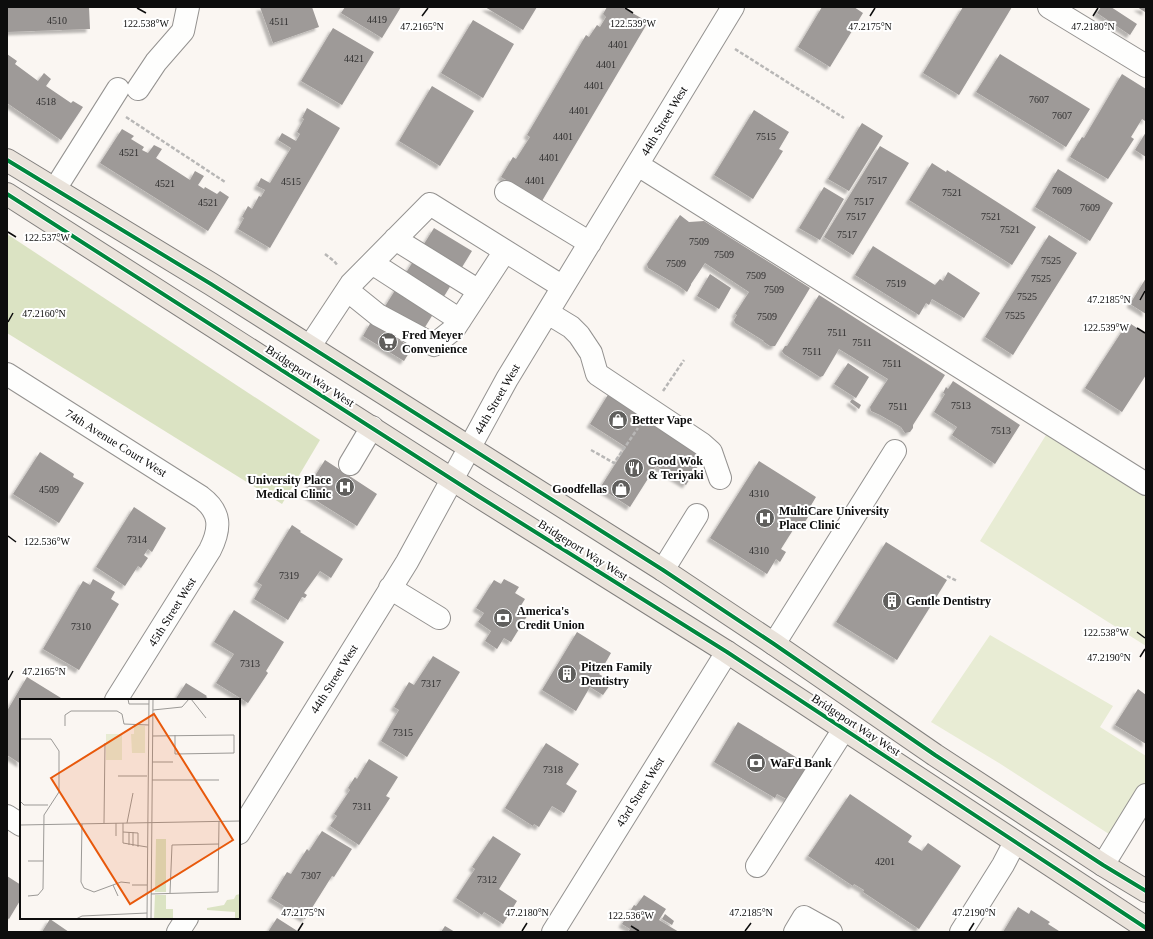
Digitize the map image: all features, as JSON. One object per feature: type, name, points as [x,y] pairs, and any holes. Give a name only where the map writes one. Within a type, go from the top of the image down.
[{"type":"main road","name":"Bridgeport Way West","points":[[7,160],[211,284],[663,570],[774,644],[929,751],[1103,865],[1146,891]]},
{"type":"main road","name":"Bridgeport Way West","points":[[7,194],[372,427],[452,480],[727,652],[1146,928]]},
{"type":"street","points":[[55,189],[121,94],[156,62],[183,32],[188,7]]},
{"type":"street","points":[[1049,7],[1146,66]]},
{"type":"street","name":"44th Street West","points":[[240,831],[406,562],[497,397],[638,164],[726,10]]},
{"type":"street","points":[[638,164],[1146,484]]},
{"type":"street","points":[[506,192],[590,243]]},
{"type":"street","points":[[310,346],[351,284],[430,204],[563,287]]},
{"type":"street","points":[[395,239],[479,291]]},
{"type":"street","points":[[347,290],[378,315],[434,346],[454,329],[505,251]]},
{"type":"street","points":[[372,263],[460,320]]},
{"type":"street","points":[[548,313],[571,327],[579,335],[591,353],[597,374],[702,444],[711,452],[720,478]]},
{"type":"street","name":"74th Avenue Court West","points":[[7,374],[201,497],[212,507],[217,520]]},
{"type":"street","points":[[350,464],[372,427]]},
{"type":"street","points":[[774,644],[894,451]]},
{"type":"street","points":[[663,570],[697,515]]},
{"type":"street","name":"45th Street West","points":[[117,699],[204,560],[217,534],[217,520]]},
{"type":"street","points":[[390,588],[439,618]]},
{"type":"street","name":"43rd Street West","points":[[553,932],[727,652]]},
{"type":"street","points":[[757,866],[844,729]]},
{"type":"street","points":[[1103,865],[1146,795]]},
{"type":"street","points":[[7,816],[20,824]]},
{"type":"street","points":[[961,932],[1003,866],[1015,842]]},
{"type":"street","points":[[795,932],[804,917],[831,932]]},
{"type":"path","points":[[735,49],[844,118]]},
{"type":"path","points":[[121,94],[225,182]]},
{"type":"path","points":[[947,576],[956,581]]},
{"type":"green space","points":[[7,234],[320,440],[282,504],[7,333]]},
{"type":"green space","points":[[1046,435],[1146,496],[1146,646],[980,541]]},
{"type":"green space","points":[[990,635],[1113,706],[1100,727],[1146,756],[1146,783],[1112,836],[999,763],[931,722]]},
{"type":"building","points":[[7,7],[89,7],[90,29],[7,32]]},
{"type":"building","points":[[260,7],[312,7],[319,27],[273,43]]},
{"type":"building","points":[[345,7],[401,7],[382,38],[341,13]]},
{"type":"building","points":[[485,7],[537,7],[523,30]]},
{"type":"building","points":[[607,7],[622,7],[648,22],[542,201],[501,177],[513,157],[516,159],[530,137],[527,135],[586,35],[589,37],[597,25],[600,27],[606,17],[603,14]]},
{"type":"building","points":[[822,7],[854,7],[863,13],[830,67],[798,47]]},
{"type":"building","points":[[963,7],[1012,7],[959,95],[923,73]]},
{"type":"building","points":[[1101,7],[1111,7],[1137,24],[1130,35],[1097,13]]},
{"type":"building","points":[[1137,7],[1146,7],[1146,11],[1145,12]]},
{"type":"building","points":[[473,20],[514,44],[483,98],[441,73]]},
{"type":"building","points":[[333,28],[374,52],[342,105],[301,81]]},
{"type":"building","points":[[7,54],[17,61],[15,64],[38,81],[44,73],[51,79],[46,86],[71,103],[73,101],[83,107],[61,140],[7,103]]},
{"type":"building","points":[[1000,54],[1090,109],[1066,147],[976,92]]},
{"type":"building","points":[[1122,74],[1146,89],[1146,119],[1145,121],[1142,119],[1131,137],[1134,139],[1108,179],[1070,157],[1082,137],[1084,138]]},
{"type":"building","points":[[432,86],[474,111],[440,166],[399,141]]},
{"type":"building","points":[[307,108],[340,128],[270,248],[238,229],[248,206],[252,209],[259,196],[261,197],[265,190],[257,186],[261,178],[270,183],[291,148],[278,140],[282,133],[296,141],[300,134],[297,132],[304,119],[302,118]]},
{"type":"building","points":[[754,110],[789,132],[779,149],[783,151],[753,199],[714,175]]},
{"type":"building","points":[[862,123],[883,136],[849,191],[828,179]]},
{"type":"building","points":[[122,129],[134,136],[131,139],[144,147],[142,150],[148,153],[154,145],[162,149],[156,158],[190,180],[195,171],[204,176],[198,185],[217,194],[220,191],[229,197],[208,231],[100,163]]},
{"type":"building","points":[[1146,132],[1146,157],[1135,150]]},
{"type":"building","points":[[880,146],[909,163],[853,255],[824,237]]},
{"type":"building","points":[[932,163],[946,172],[947,170],[1036,227],[1012,265],[909,200]]},
{"type":"building","points":[[1058,169],[1113,203],[1090,241],[1035,207]]},
{"type":"building","points":[[824,187],[844,199],[820,240],[799,228]]},
{"type":"building","points":[[680,215],[689,222],[704,221],[810,288],[775,346],[770,346],[735,323],[734,320],[737,315],[735,314],[749,292],[705,263],[687,292],[648,268],[647,264]]},
{"type":"building","points":[[434,228],[472,251],[422,332],[384,308]]},
{"type":"building","points":[[1049,235],[1077,253],[1013,355],[985,337]]},
{"type":"building","points":[[873,246],[935,285],[940,279],[943,281],[948,272],[980,293],[964,318],[932,299],[929,305],[926,303],[919,315],[855,275]]},
{"type":"building","points":[[710,274],[731,288],[719,309],[697,296]]},
{"type":"building","points":[[1146,278],[1146,314],[1130,304]]},
{"type":"building","points":[[819,295],[945,375],[910,432],[905,433],[901,427],[871,411],[870,407],[888,379],[839,349],[823,376],[820,377],[784,354],[782,351],[785,346],[787,346]]},
{"type":"building","name":"Fred Meyer Convenience","points":[[371,322],[412,348],[404,361],[363,336]]},
{"type":"building","points":[[1128,322],[1146,334],[1146,375],[1122,412],[1085,388]]},
{"type":"building","points":[[848,363],[869,377],[856,398],[834,384]]},
{"type":"building","points":[[953,381],[1020,425],[995,464],[952,435],[957,427],[934,412],[945,394],[943,393],[946,387],[948,389]]},
{"type":"building","points":[[609,393],[705,455],[686,485],[656,466],[630,507],[600,488],[626,447],[590,424]]},
{"type":"building","points":[[852,399],[861,405],[859,409],[850,402]]},
{"type":"building","points":[[40,452],[74,474],[73,477],[84,483],[59,523],[13,494]]},
{"type":"building","points":[[325,460],[377,494],[357,526],[304,493]]},
{"type":"building","name":"MultiCare University Place Clinic","points":[[759,461],[816,497],[807,512],[810,514],[803,525],[798,522],[781,549],[786,552],[780,562],[776,559],[767,574],[710,538]]},
{"type":"building","points":[[134,507],[166,528],[152,552],[148,549],[144,555],[148,558],[141,568],[138,566],[125,586],[96,567]]},
{"type":"building","points":[[292,525],[301,531],[300,532],[343,559],[331,578],[320,571],[304,593],[307,595],[305,598],[302,597],[288,620],[254,599],[262,585],[257,582]]},
{"type":"building","name":"Gentle Dentistry","points":[[886,542],[947,580],[897,660],[836,622]]},
{"type":"building","points":[[93,579],[115,592],[111,599],[119,604],[79,670],[43,649],[83,581],[90,585]]},
{"type":"building","name":"America's Credit Union","points":[[504,579],[519,587],[515,593],[525,599],[520,607],[529,613],[511,642],[504,638],[497,649],[485,641],[491,631],[478,622],[484,613],[476,608],[494,580],[501,584]]},
{"type":"building","points":[[234,610],[284,642],[266,671],[268,673],[248,703],[216,683],[234,654],[214,642]]},
{"type":"building","points":[[577,632],[611,653],[599,674],[612,682],[603,695],[590,687],[576,711],[542,690]]},
{"type":"building","points":[[433,656],[460,672],[407,757],[381,741],[399,710],[394,707],[409,682],[414,685]]},
{"type":"building","points":[[27,677],[61,698],[20,699],[20,763],[7,755],[7,711]]},
{"type":"building","points":[[186,683],[209,699],[176,699]]},
{"type":"building","points":[[1138,689],[1146,695],[1146,744],[1115,725]]},
{"type":"building","name":"WaFd Bank","points":[[738,722],[799,759],[797,764],[810,772],[792,802],[777,794],[775,798],[714,762]]},
{"type":"building","points":[[546,743],[579,764],[566,784],[577,791],[564,813],[552,806],[539,827],[534,824],[533,826],[505,808]]},
{"type":"building","points":[[369,759],[398,777],[386,796],[390,798],[359,845],[330,826],[337,816],[334,814],[350,790],[348,788],[355,777],[357,779]]},
{"type":"building","points":[[850,794],[912,836],[908,842],[922,851],[928,843],[961,866],[919,929],[863,892],[864,890],[854,884],[853,886],[808,856]]},
{"type":"building","points":[[322,831],[352,849],[334,877],[332,876],[305,919],[271,898],[287,872],[291,874],[307,849],[309,851]]},
{"type":"building","points":[[493,836],[521,854],[499,889],[517,901],[503,924],[484,912],[482,915],[456,898],[475,869],[472,867]]},
{"type":"building","points":[[7,876],[20,884],[20,901],[9,919],[7,918]]},
{"type":"building","points":[[644,895],[666,909],[659,920],[679,932],[628,932],[630,929],[622,924],[634,905],[636,906]]},
{"type":"building","points":[[1018,907],[1029,914],[1031,910],[1050,922],[1048,924],[1059,931],[1003,932]]},
{"type":"building","points":[[665,914],[674,921],[672,925],[662,919]]},
{"type":"building","points":[[277,918],[299,932],[268,932]]},
{"type":"building","points":[[50,919],[69,932],[42,932]]},
{"type":"building","points":[[445,926],[455,932],[441,932]]},
{"type":"cycle path","points":[[7,160],[211,284],[663,570],[774,644],[935,755],[1103,865],[1146,891]]},
{"type":"cycle path","points":[[7,194],[478,496],[727,652],[1146,928]]},
{"type":"place","name":"Fred Meyer Convenience","points":[[388,342]]},
{"type":"place","name":"Better Vape","points":[[618,420]]},
{"type":"place","name":"Good Wok & Teriyaki","points":[[634,468]]},
{"type":"place","name":"University Place Medical Clinic","points":[[345,487]]},
{"type":"place","name":"Goodfellas","points":[[621,489]]},
{"type":"place","name":"MultiCare University Place Clinic","points":[[765,518]]},
{"type":"place","name":"Gentle Dentistry","points":[[892,601]]},
{"type":"place","name":"America's Credit Union","points":[[503,618]]},
{"type":"place","name":"Pitzen Family Dentistry","points":[[567,674]]},
{"type":"place","name":"WaFd Bank","points":[[756,763]]}]
